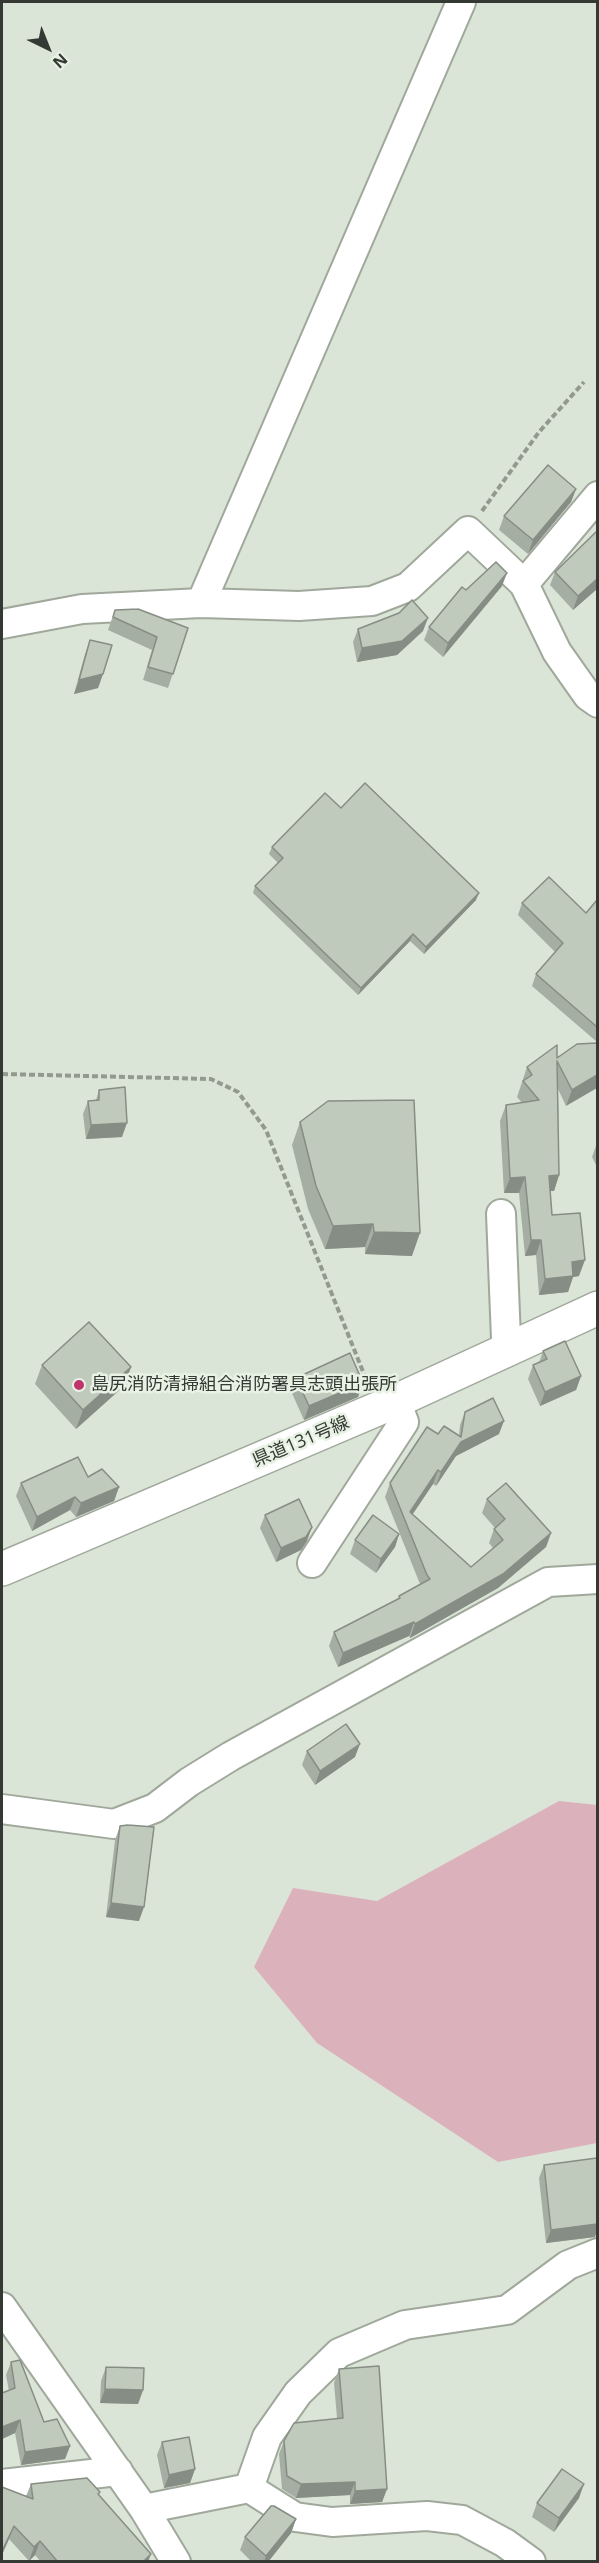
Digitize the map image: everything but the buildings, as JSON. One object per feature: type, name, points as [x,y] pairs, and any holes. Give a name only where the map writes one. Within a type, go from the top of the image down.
[{"type":"main road","name":"県道131号線","points":[[2,1569],[387,1405],[597,1308]]},
{"type":"street","points":[[201,603],[461,2]]},
{"type":"street","points":[[524,585],[597,496]]},
{"type":"street","points":[[2,624],[81,609],[201,603],[299,606],[372,601],[408,587],[468,531],[524,585],[557,652],[588,696],[597,703]]},
{"type":"street","points":[[501,1214],[506,1339],[509,1350]]},
{"type":"street","points":[[312,1563],[404,1422],[387,1405]]},
{"type":"street","points":[[2,1809],[114,1824],[155,1808],[189,1782],[231,1756],[549,1582],[597,1579]]},
{"type":"street","points":[[249,2488],[267,2437],[298,2393],[339,2352],[405,2325],[507,2310],[568,2265],[597,2253]]},
{"type":"street","points":[[2,2307],[144,2509],[176,2562]]},
{"type":"street","points":[[2,2484],[118,2471]]},
{"type":"street","points":[[144,2509],[249,2488],[295,2517],[332,2522],[427,2516],[462,2520],[505,2543],[531,2562]]},
{"type":"path","points":[[468,531],[521,456],[584,382]]},
{"type":"path","points":[[2,1074],[212,1079],[238,1092],[266,1130],[387,1405]]},
{"type":"shaded area","points":[[559,1801],[597,1805],[597,2143],[498,2162],[317,2043],[254,1967],[293,1888],[377,1901]]},
{"type":"place","name":"島尻消防清掃組合消防署具志頭出張所","points":[[79,1385]]}]
